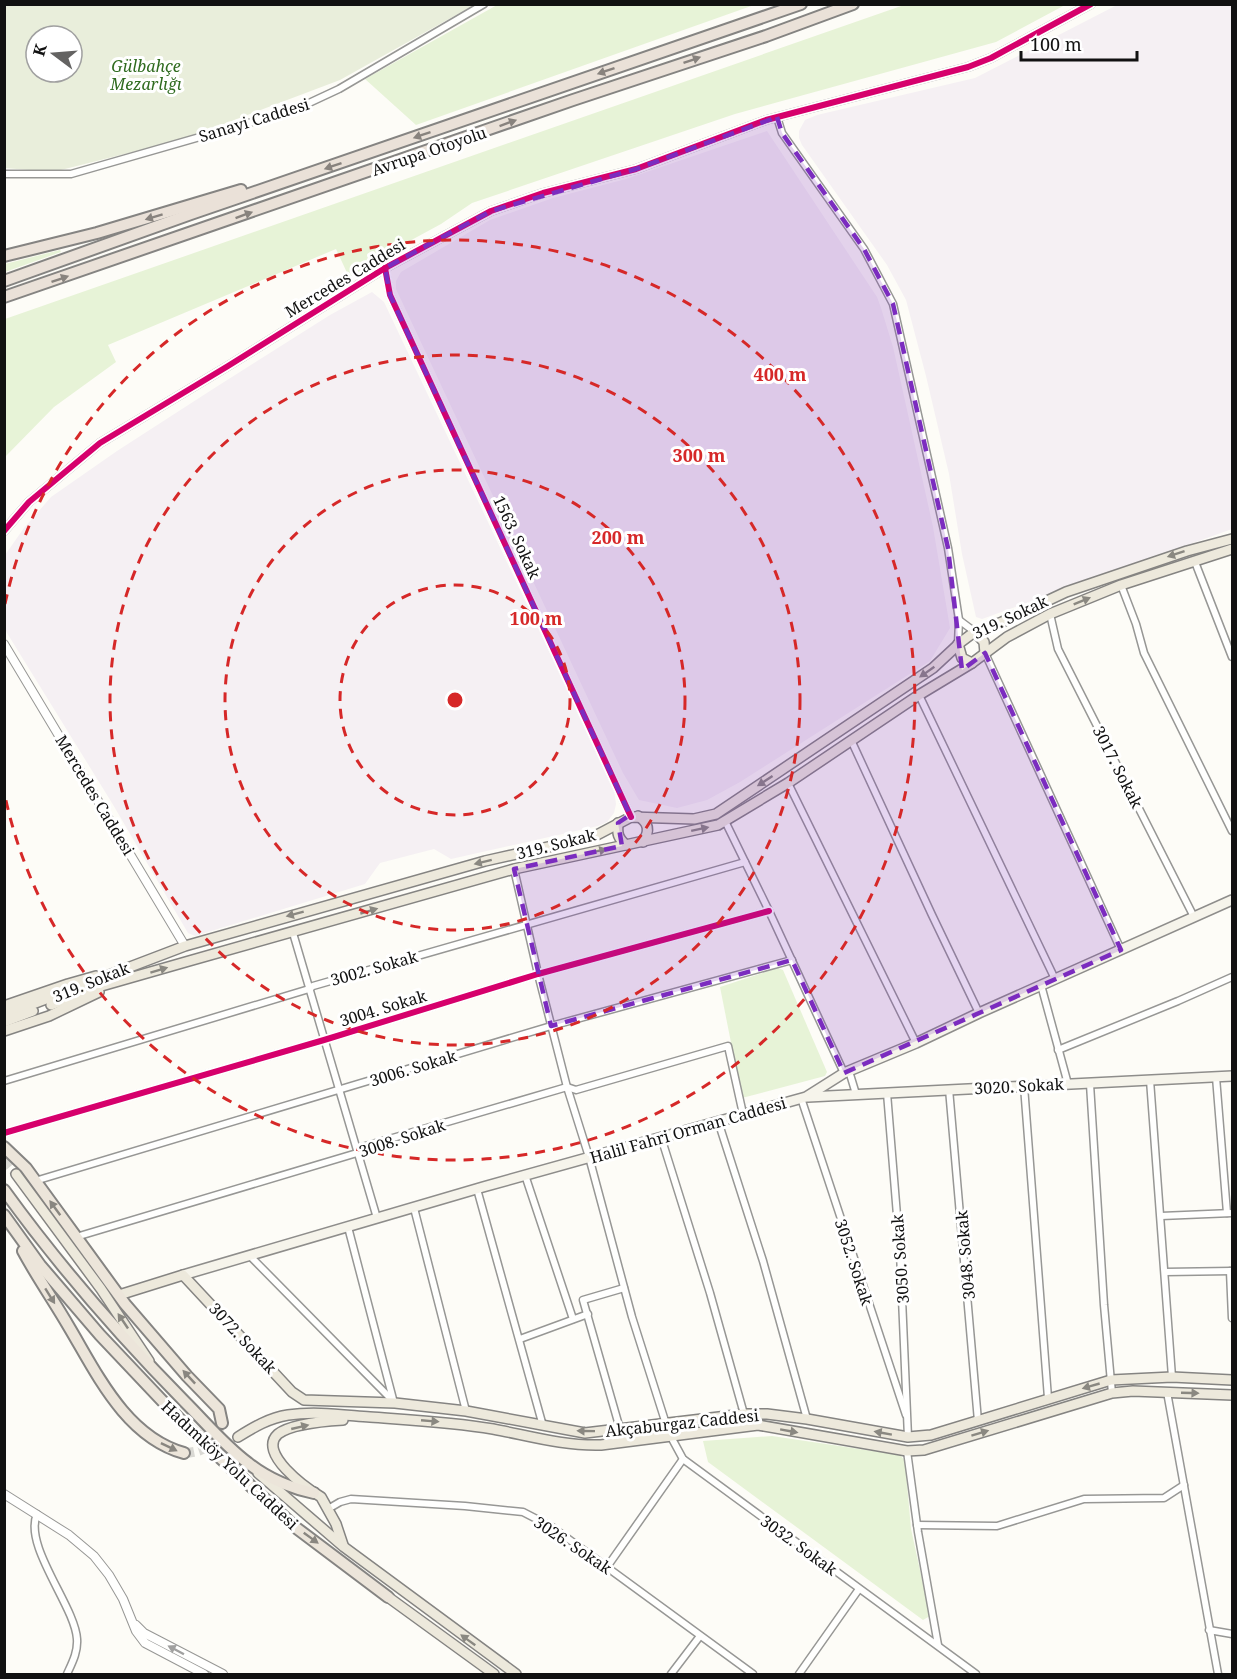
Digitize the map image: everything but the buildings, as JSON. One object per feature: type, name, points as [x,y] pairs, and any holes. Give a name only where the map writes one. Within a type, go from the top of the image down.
[{"type":"highway","name":"Avrupa Otoyolu","points":[[4,281],[801,4]]},
{"type":"highway","name":"Avrupa Otoyolu","points":[[4,297],[573,100],[766,36],[853,4]]},
{"type":"highway","points":[[4,256],[146,219],[217,197],[245,190],[272,187]]},
{"type":"highway","points":[[4,1145],[35,1181],[119,1295],[187,1376],[219,1409],[218,1428]]},
{"type":"highway","name":"Hadımköy Yolu Caddesi","points":[[4,1190],[59,1262],[154,1371],[218,1428],[247,1463],[278,1482],[314,1493]]},
{"type":"highway","name":"Hadımköy Yolu Caddesi","points":[[4,1215],[40,1265],[99,1335],[187,1427],[295,1527],[388,1597]]},
{"type":"highway","points":[[13,1226],[33,1269],[111,1396],[134,1422],[154,1439],[171,1450],[184,1453]]},
{"type":"main road","name":"319. Sokak","points":[[4,1015],[186,946],[485,861],[593,837],[635,816],[694,819],[716,814],[933,668],[958,644],[975,632],[1066,592],[1187,550],[1233,539]]},
{"type":"main road","name":"319. Sokak","points":[[4,1022],[98,987],[514,869],[718,825],[788,783],[919,695],[972,663],[1007,637],[1050,614],[1120,585],[1233,549]]},
{"type":"main road","points":[[975,632],[983,640],[985,653]]},
{"type":"main road","points":[[958,644],[962,658],[972,663]]},
{"type":"main road","points":[[635,816],[645,821],[648,826],[648,834],[643,842]]},
{"type":"main road","points":[[618,823],[617,833],[626,845]]},
{"type":"main road","name":"Halil Fahri Orman Caddesi","points":[[119,1295],[525,1175],[803,1098],[846,1072],[916,1043],[1233,900]]},
{"type":"main road","points":[[4,1006],[88,977],[111,974]]},
{"type":"main road","points":[[4,1031],[57,1012],[129,979]]},
{"type":"main road","name":"3020. Sokak","points":[[803,1098],[1233,1076]]},
{"type":"main road","points":[[16,1174],[101,1289],[154,1371]]},
{"type":"main road","name":"3072. Sokak","points":[[183,1275],[292,1392],[304,1400]]},
{"type":"main road","name":"Akçaburgaz Caddesi","points":[[304,1400],[395,1403],[466,1411],[585,1433],[744,1414],[767,1414],[908,1437],[931,1435],[1111,1380],[1172,1377],[1233,1380]]},
{"type":"main road","name":"Akçaburgaz Caddesi","points":[[372,1418],[466,1425],[580,1446],[758,1425],[907,1451],[924,1450],[1112,1393],[1133,1391],[1233,1395]]},
{"type":"main road","points":[[466,1411],[466,1425]]},
{"type":"main road","points":[[238,1437],[260,1423],[286,1415],[340,1414],[372,1418]]},
{"type":"main road","points":[[344,1547],[321,1497],[277,1459],[273,1448],[274,1439],[285,1430],[304,1425],[332,1420],[372,1418]]},
{"type":"main road","name":"Hadımköy Yolu Caddesi","points":[[247,1463],[344,1547],[516,1674]]},
{"type":"main road","name":"Hadımköy Yolu Caddesi","points":[[388,1597],[494,1674]]},
{"type":"street","name":"Sanayi Caddesi","points":[[4,174],[71,174],[294,110],[346,85],[484,4]]},
{"type":"street","name":"Mercedes Caddesi","points":[[4,531],[29,502],[100,442],[228,366],[385,268],[491,211],[543,193],[636,169],[777,117],[975,65],[1091,4]]},
{"type":"street","points":[[777,117],[782,133],[864,249],[893,304],[948,548],[959,620],[958,644]]},
{"type":"street","name":"1563. Sokak","points":[[385,268],[390,295],[635,816]]},
{"type":"street","points":[[1195,562],[1233,657]]},
{"type":"street","points":[[1120,585],[1136,624],[1144,653],[1233,831]]},
{"type":"street","name":"3017. Sokak","points":[[1050,614],[1062,658],[1194,917]]},
{"type":"street","points":[[959,620],[975,632]]},
{"type":"street","name":"Mercedes Caddesi","points":[[4,644],[186,946]]},
{"type":"street","points":[[985,653],[1121,950]]},
{"type":"street","points":[[919,695],[1055,979]]},
{"type":"street","points":[[852,740],[979,1013]]},
{"type":"street","points":[[788,783],[916,1043]]},
{"type":"street","points":[[725,821],[856,1094]]},
{"type":"street","name":"3002. Sokak","points":[[4,1081],[526,923],[746,862]]},
{"type":"street","points":[[514,869],[567,1087],[589,1157],[624,1288],[666,1424]]},
{"type":"street","name":"3004. Sokak","points":[[4,1133],[324,1040],[538,974],[770,911]]},
{"type":"street","points":[[293,933],[376,1218]]},
{"type":"street","name":"3006. Sokak","points":[[35,1181],[551,1026],[792,960]]},
{"type":"street","points":[[1058,1050],[1233,977]]},
{"type":"street","points":[[1041,985],[1068,1084]]},
{"type":"street","name":"3008. Sokak","points":[[76,1237],[357,1153],[362,1147],[567,1087],[576,1090],[728,1046],[743,1114]]},
{"type":"street","points":[[1161,1215],[1230,1213],[1216,1077]]},
{"type":"street","points":[[1150,1080],[1172,1377]]},
{"type":"street","points":[[1090,1084],[1112,1393]]},
{"type":"street","points":[[1024,1086],[1048,1398]]},
{"type":"street","name":"3048. Sokak","points":[[949,1089],[978,1421]]},
{"type":"street","name":"3050. Sokak","points":[[887,1093],[900,1262],[908,1437]]},
{"type":"street","name":"3052. Sokak","points":[[803,1098],[909,1424]]},
{"type":"street","points":[[718,1121],[763,1261],[807,1419]]},
{"type":"street","points":[[661,1137],[710,1293],[744,1414]]},
{"type":"street","points":[[525,1175],[573,1319]]},
{"type":"street","points":[[477,1189],[543,1426]]},
{"type":"street","points":[[414,1208],[466,1411]]},
{"type":"street","points":[[348,1227],[395,1403]]},
{"type":"street","points":[[250,1256],[395,1403]]},
{"type":"street","points":[[1165,1272],[1231,1271],[1233,1318]]},
{"type":"street","points":[[620,1429],[583,1300],[624,1288]]},
{"type":"street","points":[[520,1339],[588,1314]]},
{"type":"street","points":[[1167,1392],[1218,1674]]},
{"type":"street","name":"3032. Sokak","points":[[670,1435],[683,1459],[976,1674]]},
{"type":"street","points":[[907,1451],[917,1525],[938,1645]]},
{"type":"street","points":[[607,1567],[683,1459]]},
{"type":"street","points":[[917,1525],[997,1526],[1084,1500],[1164,1498],[1184,1485]]},
{"type":"street","points":[[4,1494],[81,1544],[94,1556],[109,1575],[136,1631],[145,1643],[204,1674]]},
{"type":"street","name":"3026. Sokak","points":[[328,1509],[351,1499],[523,1512],[552,1527],[753,1674]]},
{"type":"street","points":[[37,1514],[33,1523],[40,1551],[76,1631],[77,1651],[67,1674]]},
{"type":"street","points":[[799,1674],[859,1589]]},
{"type":"street","points":[[132,1621],[144,1633],[223,1674]]},
{"type":"street","points":[[1209,1630],[1233,1634]]},
{"type":"street","points":[[671,1674],[700,1636]]},
{"type":"highlighted area","points":[[777,117],[782,133],[864,249],[893,304],[948,548],[962,670],[985,653],[1121,950],[844,1073],[792,960],[551,1026],[514,869],[622,846],[618,823],[630,815],[390,295],[385,268],[491,211],[636,169]]},
{"type":"shaded area","points":[[1117,5],[1232,5],[1232,529],[982,619],[976,617],[962,554],[949,474],[906,300],[887,265],[802,145],[799,131],[805,120],[817,115],[975,78]]},
{"type":"shaded area","points":[[767,131],[877,297],[893,347],[933,527],[950,628],[930,661],[740,782],[707,800],[677,808],[639,800],[623,773],[396,289],[396,281],[401,272],[490,220],[553,198],[626,179]]},
{"type":"shaded area","points":[[372,292],[384,302],[609,778],[614,789],[616,804],[614,813],[607,822],[598,826],[451,859],[434,849],[380,863],[365,884],[195,936],[188,933],[112,803],[7,633],[4,626],[5,555],[24,528],[51,497],[213,389],[330,315]]},
{"type":"green space","name":"Gülbahçe Mezarlığı","points":[[4,5],[474,5],[340,80],[184,139],[53,172],[5,168]]},
{"type":"green space","points":[[497,5],[754,5],[416,125],[365,79]]},
{"type":"green space","points":[[904,5],[1065,5],[996,42],[735,114],[472,203],[441,224],[393,250],[359,276],[349,277],[336,249],[108,345],[116,362],[54,407],[5,457],[5,319]]},
{"type":"green space","points":[[60,250],[61,252],[5,272],[5,264]]},
{"type":"green space","points":[[778,968],[783,970],[827,1072],[825,1076],[742,1098],[720,987]]},
{"type":"green space","points":[[772,1436],[900,1455],[905,1461],[911,1529],[930,1616],[923,1620],[708,1462],[703,1441]]},
{"type":"tunnel","points":[[4,1160],[16,1174]]},
{"type":"tunnel","points":[[184,1453],[199,1451],[208,1445],[222,1423]]},
{"type":"cycle path","points":[[4,531],[29,502],[100,443],[385,268],[491,211],[543,193],[636,169],[766,120],[968,67],[991,58],[1091,4]]},
{"type":"cycle path","points":[[385,268],[390,295],[631,817]]},
{"type":"cycle path","points":[[4,1133],[324,1040],[538,974],[769,911]]}]
